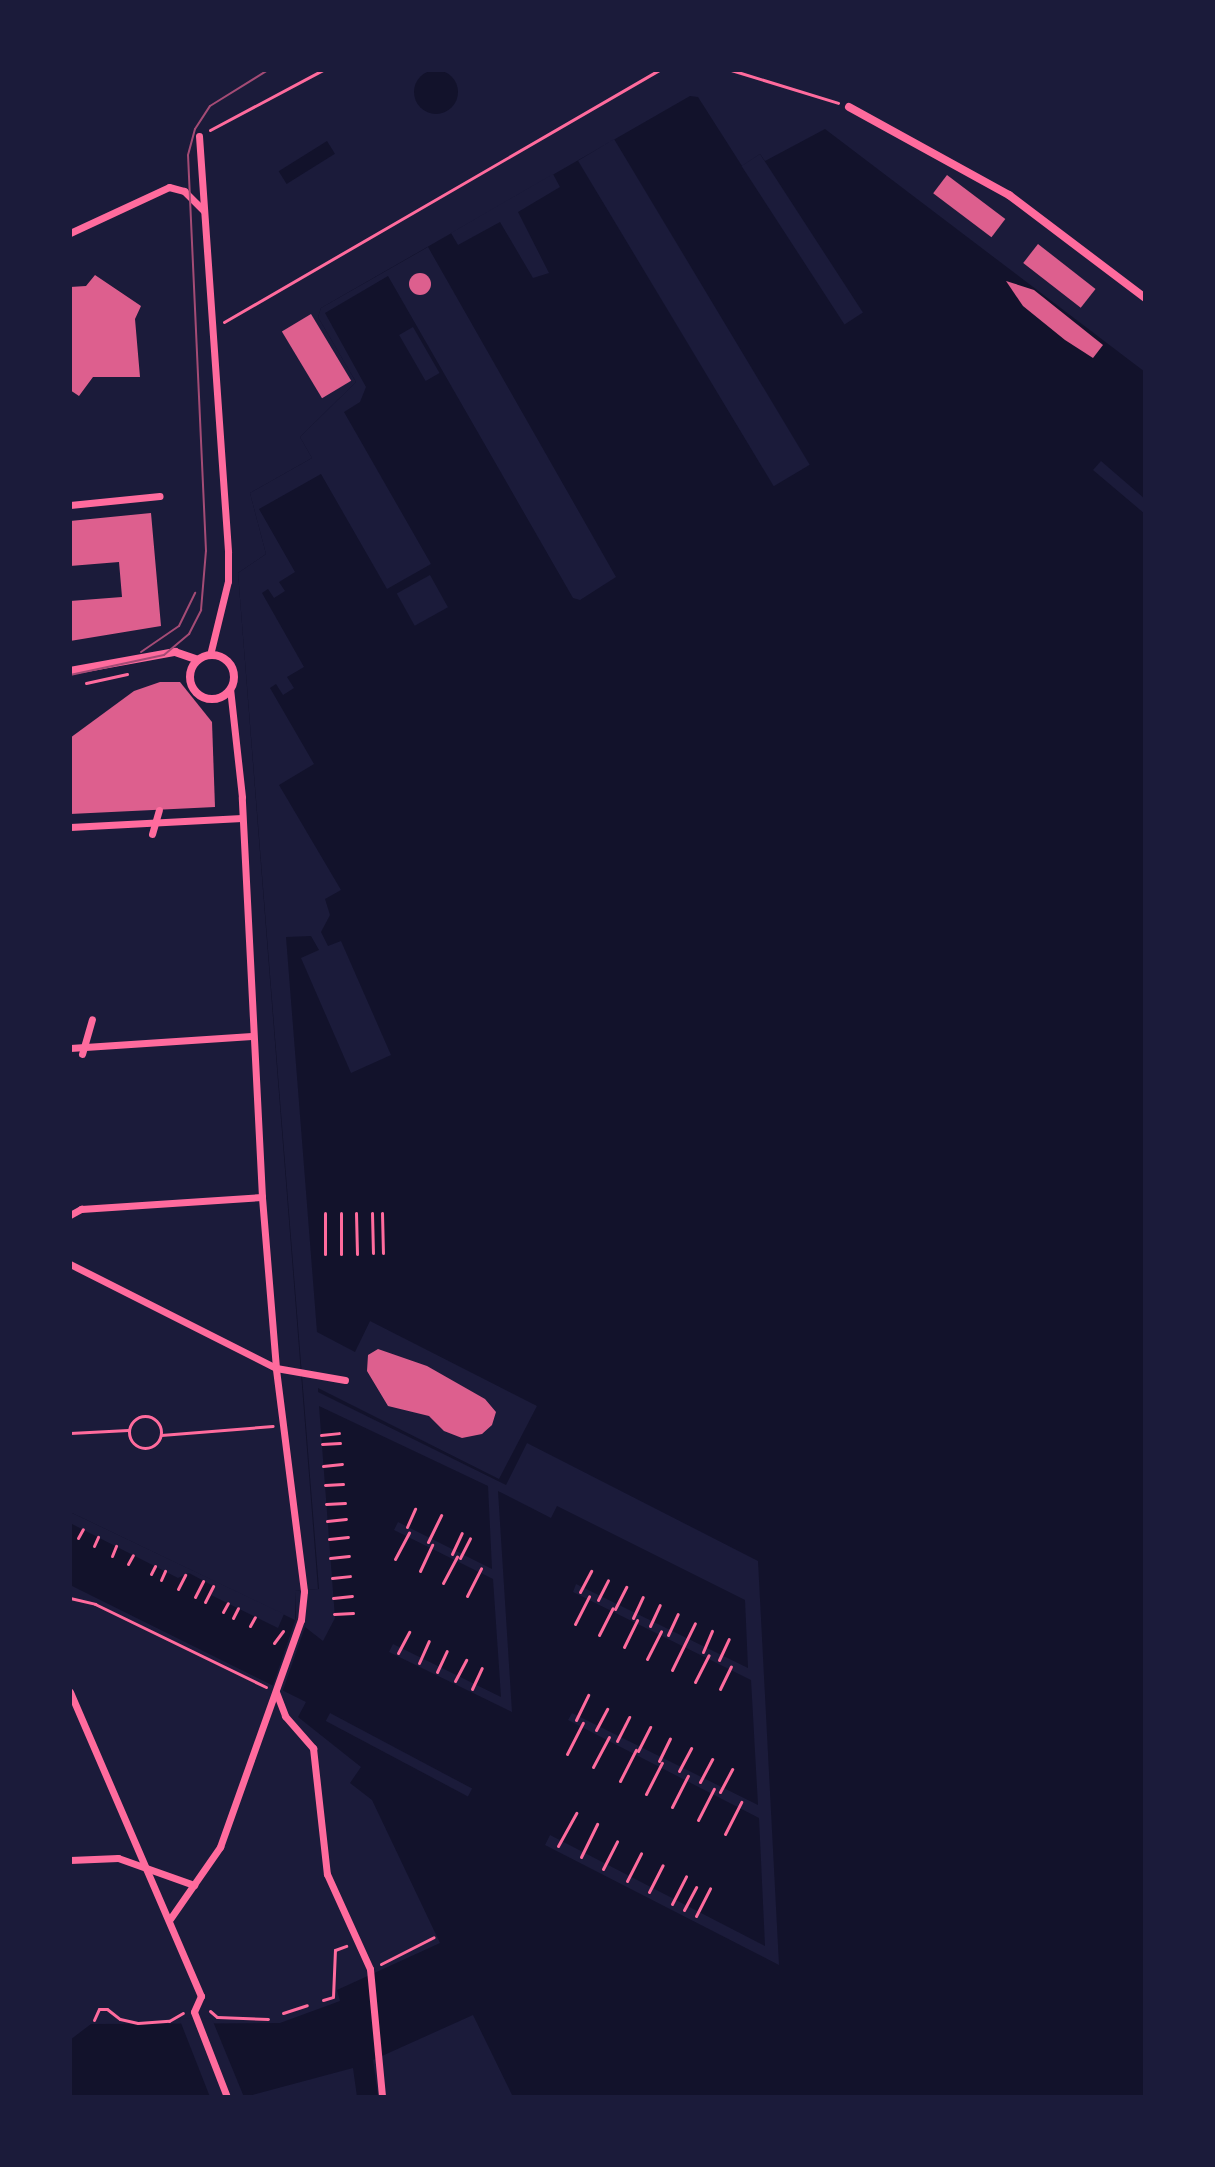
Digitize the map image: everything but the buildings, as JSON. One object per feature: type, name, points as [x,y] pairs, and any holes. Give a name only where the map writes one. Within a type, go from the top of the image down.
[{"type":"street","points":[[849,107],[1009,195],[1145,298]]},
{"type":"street","points":[[199,136],[214,328],[228,581],[210,655]]},
{"type":"street","points":[[70,233],[169,187],[184,191],[206,216]]},
{"type":"street","points":[[70,505],[160,496]]},
{"type":"street","points":[[70,671],[175,652],[198,660],[210,655],[223,658],[233,668],[230,689],[242,818],[262,1197],[276,1368],[304,1591],[301,1620],[220,1847],[170,1919]]},
{"type":"street","points":[[198,660],[190,680],[197,693],[211,699],[230,689]]},
{"type":"street","points":[[152,834],[159,810]]},
{"type":"street","points":[[70,827],[242,818]]},
{"type":"street","points":[[83,1051],[92,1019]]},
{"type":"street","points":[[70,1048],[83,1051],[252,1036]]},
{"type":"street","points":[[70,1215],[81,1209],[262,1197]]},
{"type":"street","points":[[70,1264],[276,1368],[345,1380]]},
{"type":"street","points":[[70,1692],[201,1996],[194,2012],[227,2097]]},
{"type":"street","points":[[276,1692],[285,1716],[313,1748],[327,1874],[370,1969],[382,2059],[382,2097]]},
{"type":"street","points":[[70,1860],[118,1858],[144,1864],[194,1885]]},
{"type":"path","points":[[199,136],[323,70]]},
{"type":"path","points":[[214,328],[659,70]]},
{"type":"path","points":[[731,70],[849,107]]},
{"type":"path","points":[[81,684],[127,676]]},
{"type":"path","points":[[325,1213],[325,1254]]},
{"type":"path","points":[[341,1213],[341,1254]]},
{"type":"path","points":[[356,1213],[357,1254]]},
{"type":"path","points":[[372,1213],[373,1253]]},
{"type":"path","points":[[382,1213],[383,1253]]},
{"type":"path","points":[[146,1416],[159,1423],[161,1435],[155,1445],[142,1448],[133,1443],[128,1430],[135,1418],[146,1416]]},
{"type":"path","points":[[161,1435],[284,1425]]},
{"type":"path","points":[[70,1433],[128,1430]]},
{"type":"path","points":[[321,1435],[339,1433]]},
{"type":"path","points":[[322,1444],[340,1443]]},
{"type":"path","points":[[323,1466],[342,1464]]},
{"type":"path","points":[[325,1485],[343,1484]]},
{"type":"path","points":[[326,1504],[345,1503]]},
{"type":"path","points":[[407,1527],[415,1509]]},
{"type":"path","points":[[420,1571],[441,1515]]},
{"type":"path","points":[[327,1521],[346,1519]]},
{"type":"path","points":[[78,1538],[83,1529]]},
{"type":"path","points":[[395,1559],[409,1533]]},
{"type":"path","points":[[457,1556],[462,1533]]},
{"type":"path","points":[[94,1546],[98,1537]]},
{"type":"path","points":[[329,1539],[348,1537]]},
{"type":"path","points":[[443,1583],[470,1538]]},
{"type":"path","points":[[112,1556],[116,1546]]},
{"type":"path","points":[[128,1564],[133,1555]]},
{"type":"path","points":[[330,1558],[349,1556]]},
{"type":"path","points":[[151,1574],[155,1566]]},
{"type":"path","points":[[467,1596],[481,1568]]},
{"type":"path","points":[[161,1580],[165,1571]]},
{"type":"path","points":[[580,1592],[591,1571]]},
{"type":"path","points":[[178,1589],[185,1575]]},
{"type":"path","points":[[332,1578],[350,1576]]},
{"type":"path","points":[[598,1600],[608,1580]]},
{"type":"path","points":[[195,1597],[203,1581]]},
{"type":"path","points":[[205,1602],[213,1586]]},
{"type":"path","points":[[599,1635],[626,1587]]},
{"type":"path","points":[[333,1598],[352,1596]]},
{"type":"path","points":[[575,1624],[589,1596]]},
{"type":"path","points":[[624,1647],[643,1597]]},
{"type":"path","points":[[70,1598],[95,1604],[276,1692]]},
{"type":"path","points":[[223,1612],[228,1603]]},
{"type":"path","points":[[650,1626],[660,1605]]},
{"type":"path","points":[[233,1618],[238,1608]]},
{"type":"path","points":[[334,1614],[353,1613]]},
{"type":"path","points":[[668,1635],[678,1614]]},
{"type":"path","points":[[250,1626],[255,1617]]},
{"type":"path","points":[[672,1670],[695,1623]]},
{"type":"path","points":[[647,1659],[661,1631]]},
{"type":"path","points":[[703,1652],[712,1631]]},
{"type":"path","points":[[398,1653],[409,1632]]},
{"type":"path","points":[[719,1660],[729,1639]]},
{"type":"path","points":[[419,1663],[429,1641]]},
{"type":"path","points":[[437,1672],[447,1651]]},
{"type":"path","points":[[695,1682],[709,1655]]},
{"type":"path","points":[[455,1681],[466,1660]]},
{"type":"path","points":[[720,1689],[731,1666]]},
{"type":"path","points":[[472,1689],[482,1668]]},
{"type":"path","points":[[576,1720],[588,1695]]},
{"type":"path","points":[[596,1730],[607,1709]]},
{"type":"path","points":[[617,1741],[629,1717]]},
{"type":"path","points":[[567,1754],[583,1723]]},
{"type":"path","points":[[620,1781],[650,1727]]},
{"type":"path","points":[[593,1767],[609,1737]]},
{"type":"path","points":[[646,1794],[670,1738]]},
{"type":"path","points":[[679,1771],[691,1748]]},
{"type":"path","points":[[700,1782],[712,1759]]},
{"type":"path","points":[[720,1792],[732,1769]]},
{"type":"path","points":[[672,1807],[688,1776]]},
{"type":"path","points":[[698,1820],[714,1789]]},
{"type":"path","points":[[725,1834],[741,1802]]},
{"type":"path","points":[[558,1846],[576,1813]]},
{"type":"path","points":[[581,1857],[597,1824]]},
{"type":"path","points":[[603,1869],[617,1841]]},
{"type":"path","points":[[627,1881],[641,1853]]},
{"type":"path","points":[[649,1892],[663,1865]]},
{"type":"path","points":[[672,1904],[686,1876]]},
{"type":"path","points":[[684,1910],[696,1887]]},
{"type":"path","points":[[696,1916],[710,1888]]},
{"type":"path","points":[[370,1969],[434,1937]]},
{"type":"path","points":[[323,2000],[333,1997],[335,1950],[358,1942]]},
{"type":"path","points":[[283,2013],[307,2005]]},
{"type":"path","points":[[94,2020],[99,2009],[107,2009],[120,2019],[138,2023],[169,2021],[177,2013],[194,2012],[268,2019]]},
{"type":"shaded area","points":[[436,70],[451,77],[458,92],[451,107],[436,114],[421,107],[414,92],[421,77]]},
{"type":"shaded area","points":[[690,96],[698,97],[742,166],[760,154],[765,161],[825,129],[1145,372],[1145,2097],[513,2097],[473,2015],[373,2060],[378,2097],[357,2097],[353,2068],[245,2097],[70,2097],[70,2040],[91,2024],[280,2023],[340,2001],[337,1990],[440,1943],[372,1800],[350,1783],[361,1767],[298,1717],[306,1702],[70,1585],[70,1512],[295,1620],[295,1591],[318,1589],[238,573],[266,554],[250,493],[312,458],[300,437],[356,382],[318,317],[321,308]]},
{"type":"shaded area","points":[[327,141],[335,154],[287,184],[279,171]]},
{"type":"pier","points":[[614,139],[810,465],[774,486],[578,161]]},
{"type":"pier","points":[[760,154],[863,313],[844,324],[742,166]]},
{"type":"pier","points":[[553,174],[560,187],[518,212],[549,273],[533,278],[500,222],[458,245],[451,233]]},
{"type":"pier","points":[[428,247],[616,577],[580,600],[573,598],[388,276],[325,313],[366,387],[360,402],[344,412],[431,564],[387,589],[321,474],[259,509],[295,572],[279,582],[285,591],[274,598],[268,589],[262,593],[304,667],[287,677],[294,688],[283,695],[276,684],[270,688],[314,764],[279,785],[341,890],[325,899],[330,915],[321,932],[328,946],[341,941],[391,1055],[351,1073],[301,958],[319,950],[311,936],[286,937],[317,1332],[355,1352],[370,1321],[537,1406],[499,1479],[318,1388],[318,1392],[506,1485],[527,1443],[758,1561],[779,1965],[545,1845],[550,1835],[765,1946],[759,1818],[568,1720],[572,1713],[758,1805],[751,1680],[573,1592],[576,1584],[748,1668],[745,1600],[557,1506],[551,1518],[498,1491],[512,1712],[389,1652],[393,1644],[501,1697],[493,1579],[394,1530],[398,1522],[492,1569],[488,1486],[319,1406],[335,1618],[323,1641],[305,1627],[282,1693],[272,1688],[296,1618],[295,1591],[319,1589],[238,573],[266,554],[250,493],[312,458],[300,437],[356,382],[318,317],[321,308]]},
{"type":"pier","points":[[413,327],[440,373],[426,381],[399,335]]},
{"type":"pier","points":[[1101,461],[1145,499],[1145,514],[1093,470]]},
{"type":"pier","points":[[430,575],[448,607],[415,626],[397,593]]},
{"type":"pier","points":[[70,1512],[284,1614],[278,1628],[211,1595],[215,1587],[189,1573],[178,1578],[70,1523]]},
{"type":"pier","points":[[330,1713],[472,1789],[468,1797],[326,1721]]},
{"type":"pier","points":[[179,2018],[212,2019],[244,2097],[210,2097]]},
{"type":"tram line","points":[[70,675],[164,655],[189,634],[201,610],[206,551],[188,155],[195,129],[210,106],[268,70]]},
{"type":"tram line","points":[[141,652],[179,626],[195,593]]}]
